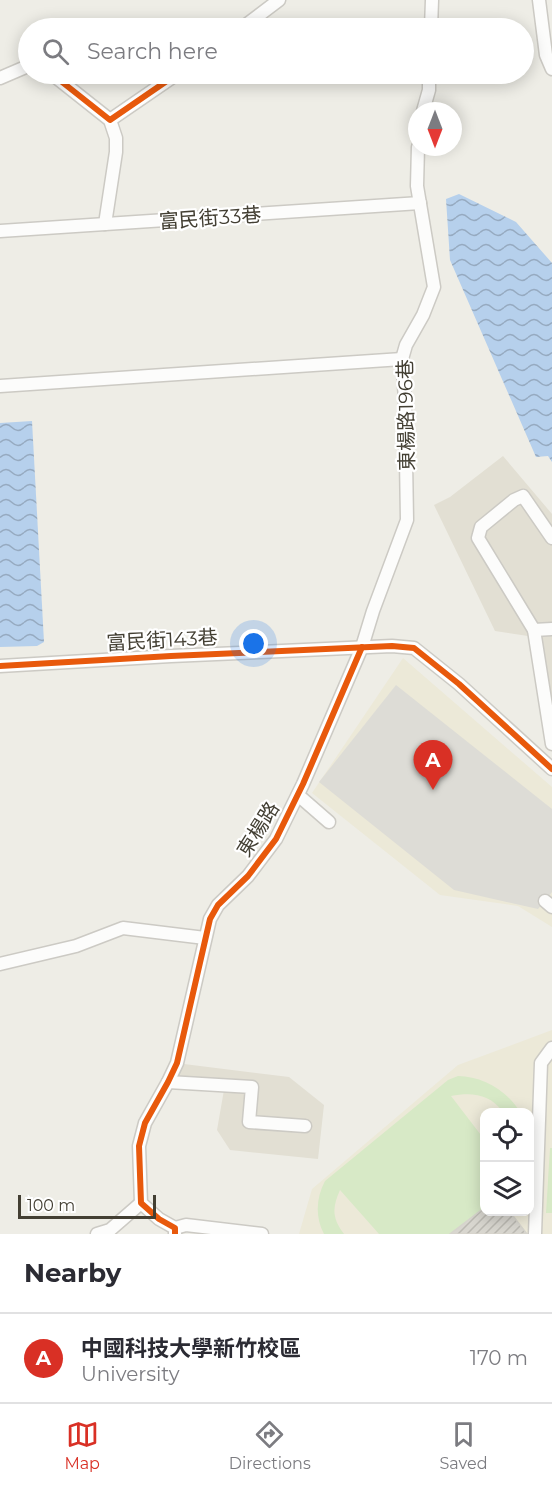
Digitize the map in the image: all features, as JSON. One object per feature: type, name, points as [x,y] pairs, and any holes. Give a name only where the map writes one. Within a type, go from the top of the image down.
[{"type":"street","points":[[255,18],[279,0]]},
{"type":"street","points":[[431,18],[432,0]]},
{"type":"street","points":[[539,0],[546,55],[552,69]]},
{"type":"street","points":[[0,78],[18,70]]},
{"type":"street","points":[[64,84],[110,120],[116,138],[105,224]]},
{"type":"street","points":[[110,120],[162,84]]},
{"type":"street","points":[[426,102],[429,84]]},
{"type":"street","name":"東楊路196巷","points":[[362,647],[407,520],[402,359],[406,345],[423,315],[434,287],[417,186],[418,156]]},
{"type":"street","name":"富民街33巷","points":[[0,231],[420,203]]},
{"type":"street","points":[[0,386],[402,359]]},
{"type":"street","points":[[552,538],[523,496],[481,527],[478,538],[534,630],[552,744]]},
{"type":"street","points":[[534,630],[552,629]]},
{"type":"street","points":[[362,647],[414,648],[459,684],[552,769]]},
{"type":"street","name":"富民街143巷","points":[[0,666],[362,647]]},
{"type":"street","name":"東楊路","points":[[141,1203],[139,1146],[145,1123],[177,1063],[210,919],[218,905],[248,876],[276,839],[298,795],[362,647]]},
{"type":"street","points":[[298,795],[329,822]]},
{"type":"street","points":[[0,964],[76,946],[123,928],[205,938]]},
{"type":"street","points":[[535,1234],[541,1063],[552,1048]]},
{"type":"street","points":[[168,1082],[252,1087],[249,1122],[305,1126]]},
{"type":"street","points":[[97,1234],[110,1230],[141,1203],[175,1231],[186,1225],[262,1234]]},
{"type":"shaded area","points":[[503,456],[552,514],[552,704],[541,638],[495,631],[434,505],[450,497]]},
{"type":"shaded area","points":[[403,658],[552,787],[552,927],[518,906],[440,895],[312,793]]},
{"type":"shaded area","points":[[396,685],[552,809],[552,892],[538,909],[454,890],[319,782]]},
{"type":"shaded area","points":[[552,1030],[552,1234],[299,1234],[312,1189],[458,1065]]},
{"type":"shaded area","points":[[184,1064],[289,1077],[324,1105],[318,1159],[230,1150],[217,1130],[224,1090],[172,1087]]},
{"type":"green space","points":[[458,1076],[485,1082],[501,1091],[518,1108],[500,1108],[492,1101],[480,1096],[466,1094],[451,1096],[480,1134],[480,1211],[450,1234],[379,1234],[340,1190],[334,1213],[344,1234],[324,1234],[319,1221],[318,1207],[325,1181],[448,1080]]},
{"type":"green space","points":[[550,1148],[552,1148],[552,1213],[546,1213]]},
{"type":"water","points":[[459,194],[516,222],[552,263],[552,462],[548,456],[536,457],[450,260],[446,199]]},
{"type":"water","points":[[32,421],[44,642],[37,646],[0,647],[0,423]]},
{"type":"building","points":[[480,1211],[480,1216],[513,1216],[527,1234],[450,1234]]},
{"type":"cycle path","points":[[65,84],[110,120],[162,84]]},
{"type":"cycle path","points":[[0,666],[392,646],[414,648],[459,684],[552,769]]},
{"type":"cycle path","points":[[175,1234],[175,1228],[159,1219],[141,1203],[139,1146],[145,1123],[177,1063],[210,919],[218,905],[248,876],[276,839],[303,784],[362,647]]},
{"type":"place","name":"中國科技大學新竹校區","points":[[433,790]]}]
